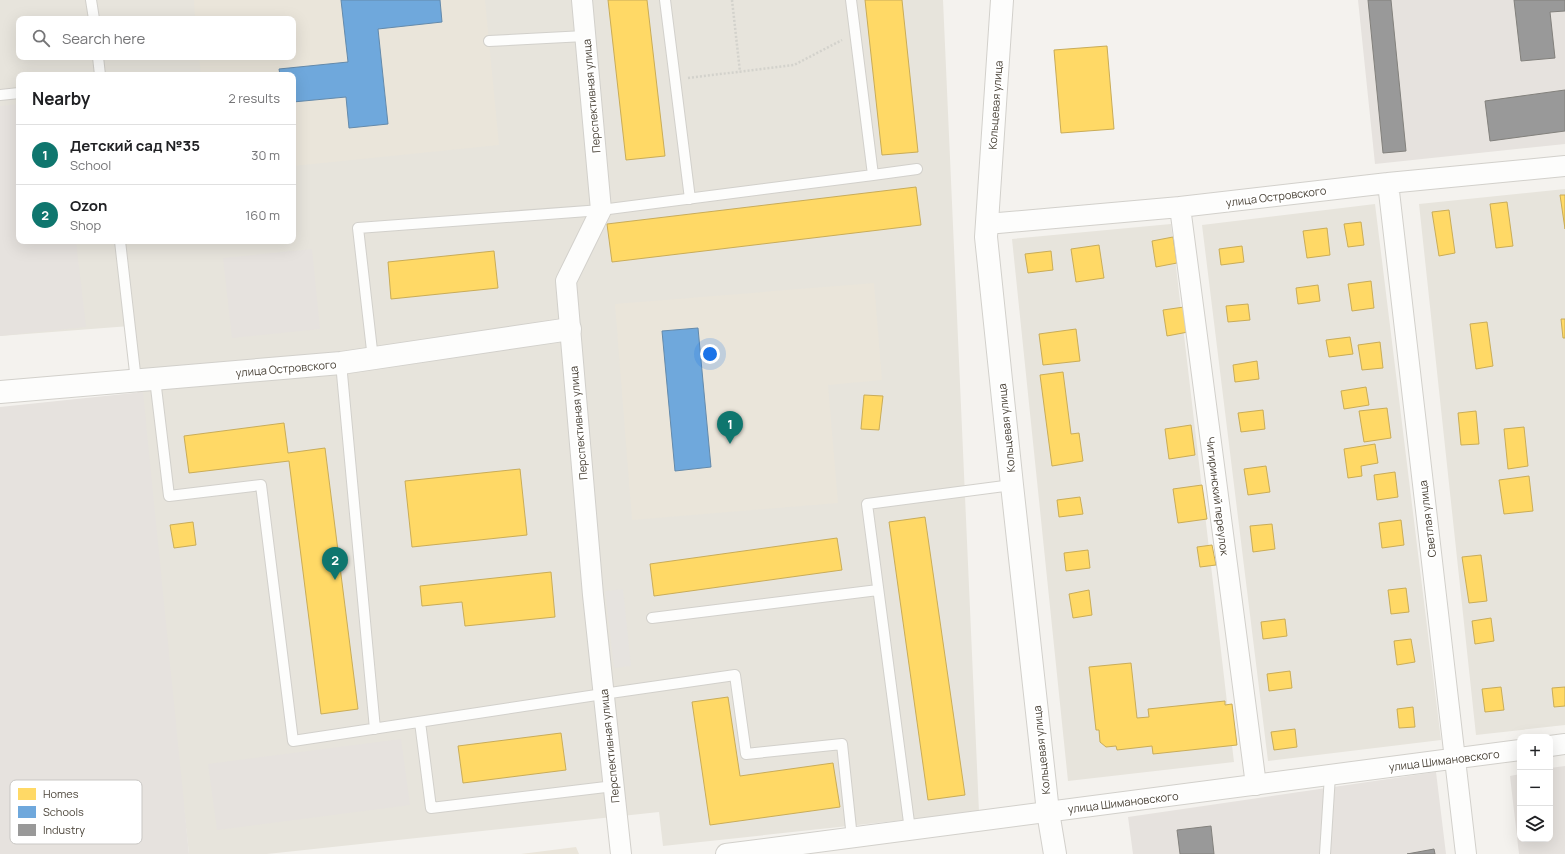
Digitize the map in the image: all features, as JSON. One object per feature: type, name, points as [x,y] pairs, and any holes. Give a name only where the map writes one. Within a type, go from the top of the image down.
[{"type":"street","name":"Перспективная улица","points":[[582,0],[601,210],[566,281],[593,595],[621,854]]},
{"type":"street","name":"Кольцевая улица","points":[[1002,0],[986,237],[1048,812],[1056,854]]},
{"type":"street","name":"улица Островского","points":[[988,224],[1180,207],[1388,183],[1565,166]]},
{"type":"street","name":"Светлая улица","points":[[1388,183],[1466,854]]},
{"type":"street","name":"Чигиринский переулок","points":[[1180,207],[1256,785]]},
{"type":"street","name":"улица Островского","points":[[0,392],[340,363],[570,329]]},
{"type":"street","points":[[1553,746],[1565,744]]},
{"type":"street","name":"улица Шимановского","points":[[726,854],[1517,750]]},
{"type":"lane","points":[[92,0],[94,16]]},
{"type":"lane","points":[[665,0],[690,199]]},
{"type":"lane","points":[[851,0],[874,175]]},
{"type":"lane","points":[[489,41],[585,36]]},
{"type":"lane","points":[[98,60],[100,72]]},
{"type":"lane","points":[[0,95],[16,93]]},
{"type":"lane","points":[[373,359],[358,228],[601,210],[917,170]]},
{"type":"lane","points":[[121,244],[145,380],[169,496],[261,485],[293,741],[603,694],[735,676],[746,754],[842,744],[852,838]]},
{"type":"lane","points":[[340,363],[375,729]]},
{"type":"lane","points":[[910,830],[866,504],[1012,485]]},
{"type":"lane","points":[[652,618],[878,590]]},
{"type":"lane","points":[[420,722],[431,808],[614,786]]},
{"type":"lane","points":[[1325,854],[1330,775]]},
{"type":"path","points":[[732,0],[740,72]]},
{"type":"path","points":[[676,79],[794,65],[856,34]]},
{"type":"shaded area","points":[[0,0],[943,0],[979,812],[663,846],[659,812],[267,854],[189,854],[130,326],[0,336]]},
{"type":"shaded area","points":[[194,0],[485,0],[499,145],[296,166],[296,72],[201,72],[199,60],[296,60],[296,16],[195,16]]},
{"type":"shaded area","points":[[1358,0],[1565,0],[1565,144],[1375,164]]},
{"type":"shaded area","points":[[16,104],[16,244],[76,244],[86,327],[0,336],[0,106]]},
{"type":"shaded area","points":[[1565,189],[1565,725],[1476,735],[1419,204]]},
{"type":"shaded area","points":[[1375,204],[1441,740],[1268,761],[1202,225]]},
{"type":"shaded area","points":[[1171,224],[1234,762],[1068,781],[1012,239]]},
{"type":"shaded area","points":[[312,249],[320,329],[232,338],[223,258]]},
{"type":"shaded area","points":[[874,283],[882,380],[828,385],[838,503],[632,520],[615,304]]},
{"type":"shaded area","points":[[143,392],[189,854],[0,854],[0,407]]},
{"type":"shaded area","points":[[623,589],[631,666],[614,668],[605,591]]},
{"type":"shaded area","points":[[401,739],[410,805],[217,830],[208,764]]},
{"type":"shaded area","points":[[1565,766],[1565,854],[1519,854],[1518,842],[1553,842],[1553,768]]},
{"type":"shaded area","points":[[1436,772],[1446,854],[1133,854],[1128,817]]},
{"type":"shaded area","points":[[1517,775],[1517,837],[1510,776]]},
{"type":"shaded area","points":[[576,847],[579,854],[521,854]]},
{"type":"building: Homes","points":[[608,0],[647,0],[665,156],[626,160]]},
{"type":"building: Homes","points":[[865,0],[902,0],[918,152],[882,155]]},
{"type":"building: Homes","points":[[1107,46],[1114,129],[1061,133],[1054,50]]},
{"type":"building: Homes","points":[[916,187],[921,225],[612,262],[607,224]]},
{"type":"building: Homes","points":[[1560,195],[1565,195],[1565,229]]},
{"type":"building: Homes","points":[[1507,202],[1513,246],[1496,248],[1490,204]]},
{"type":"building: Homes","points":[[1449,210],[1455,253],[1439,256],[1432,212]]},
{"type":"building: Homes","points":[[1361,222],[1364,245],[1348,247],[1344,224]]},
{"type":"building: Homes","points":[[1327,228],[1330,255],[1307,258],[1303,231]]},
{"type":"building: Homes","points":[[1173,237],[1177,263],[1156,267],[1152,241]]},
{"type":"building: Homes","points":[[1099,245],[1104,278],[1076,282],[1071,249]]},
{"type":"building: Homes","points":[[1242,246],[1244,262],[1221,265],[1219,249]]},
{"type":"building: Homes","points":[[494,251],[498,288],[391,299],[388,262]]},
{"type":"building: Homes","points":[[1051,251],[1053,270],[1028,273],[1025,254]]},
{"type":"building: Homes","points":[[1371,281],[1374,308],[1352,311],[1348,284]]},
{"type":"building: Homes","points":[[1318,285],[1320,301],[1298,304],[1296,288]]},
{"type":"building: Homes","points":[[1248,304],[1250,320],[1228,322],[1226,306]]},
{"type":"building: Homes","points":[[1184,307],[1188,332],[1167,336],[1163,310]]},
{"type":"building: Homes","points":[[1561,319],[1565,319],[1565,338],[1563,338]]},
{"type":"building: Homes","points":[[1487,322],[1493,366],[1476,369],[1470,324]]},
{"type":"building: Homes","points":[[1076,329],[1080,361],[1043,365],[1039,334]]},
{"type":"building: Homes","points":[[1350,337],[1353,354],[1329,357],[1326,340]]},
{"type":"building: Homes","points":[[1380,342],[1383,368],[1362,370],[1358,345]]},
{"type":"building: Homes","points":[[1257,361],[1259,379],[1235,382],[1233,365]]},
{"type":"building: Homes","points":[[1063,372],[1071,434],[1079,433],[1083,461],[1052,466],[1040,375]]},
{"type":"building: Homes","points":[[1366,387],[1369,405],[1344,409],[1341,391]]},
{"type":"building: Homes","points":[[864,395],[883,396],[879,430],[861,429]]},
{"type":"building: Homes","points":[[1387,408],[1391,438],[1364,442],[1359,411]]},
{"type":"building: Homes","points":[[1263,410],[1265,429],[1241,432],[1238,413]]},
{"type":"building: Homes","points":[[1476,411],[1479,444],[1461,445],[1458,413]]},
{"type":"building: Homes","points":[[284,423],[288,453],[325,448],[358,709],[321,714],[289,461],[189,473],[184,436]]},
{"type":"building: Homes","points":[[1191,425],[1195,455],[1169,459],[1165,429]]},
{"type":"building: Homes","points":[[1524,427],[1528,466],[1508,469],[1504,429]]},
{"type":"building: Homes","points":[[1375,444],[1378,463],[1361,466],[1362,476],[1348,478],[1344,449]]},
{"type":"building: Homes","points":[[1266,466],[1270,492],[1248,495],[1244,469]]},
{"type":"building: Homes","points":[[520,469],[527,535],[412,547],[405,481]]},
{"type":"building: Homes","points":[[1395,472],[1398,497],[1377,500],[1374,475]]},
{"type":"building: Homes","points":[[1529,476],[1533,511],[1504,514],[1499,480]]},
{"type":"building: Homes","points":[[1202,485],[1207,519],[1178,523],[1173,489]]},
{"type":"building: Homes","points":[[1080,497],[1083,514],[1059,517],[1057,500]]},
{"type":"building: Homes","points":[[925,517],[965,795],[928,800],[889,522]]},
{"type":"building: Homes","points":[[1401,520],[1404,545],[1382,548],[1379,523]]},
{"type":"building: Homes","points":[[193,522],[196,545],[174,548],[170,525]]},
{"type":"building: Homes","points":[[1272,524],[1275,549],[1253,552],[1250,526]]},
{"type":"building: Homes","points":[[837,538],[842,570],[654,596],[650,564]]},
{"type":"building: Homes","points":[[1212,545],[1216,565],[1200,567],[1197,547]]},
{"type":"building: Homes","points":[[1088,550],[1090,568],[1066,571],[1064,553]]},
{"type":"building: Homes","points":[[1481,555],[1487,601],[1469,603],[1462,557]]},
{"type":"building: Homes","points":[[551,572],[555,617],[465,626],[462,602],[422,606],[420,586]]},
{"type":"building: Homes","points":[[1406,588],[1409,612],[1391,614],[1388,590]]},
{"type":"building: Homes","points":[[1089,590],[1092,615],[1073,618],[1069,594]]},
{"type":"building: Homes","points":[[1491,618],[1494,641],[1475,644],[1472,621]]},
{"type":"building: Homes","points":[[1285,619],[1287,636],[1263,639],[1261,622]]},
{"type":"building: Homes","points":[[1411,639],[1415,662],[1397,665],[1394,641]]},
{"type":"building: Homes","points":[[1131,663],[1137,718],[1149,717],[1148,709],[1225,701],[1225,705],[1232,704],[1237,745],[1153,754],[1152,746],[1117,750],[1116,746],[1106,747],[1100,742],[1099,730],[1096,730],[1089,667]]},
{"type":"building: Homes","points":[[1290,671],[1292,688],[1269,691],[1267,674]]},
{"type":"building: Homes","points":[[1501,687],[1504,710],[1485,712],[1482,689]]},
{"type":"building: Homes","points":[[1565,687],[1565,706],[1554,707],[1552,688]]},
{"type":"building: Homes","points":[[728,697],[740,776],[833,763],[840,807],[710,825],[692,702]]},
{"type":"building: Homes","points":[[1413,707],[1415,727],[1399,728],[1397,709]]},
{"type":"building: Homes","points":[[1295,729],[1297,747],[1274,750],[1271,732]]},
{"type":"building: Homes","points":[[561,733],[566,770],[463,783],[458,746]]},
{"type":"building: Schools","points":[[341,0],[440,0],[442,22],[378,29],[388,124],[349,128],[346,97],[296,102],[296,72],[280,72],[279,69],[348,62]]},
{"type":"building: Schools","points":[[698,328],[711,467],[675,471],[662,331]]},
{"type":"building: Industry","points":[[1368,0],[1391,0],[1406,151],[1383,153]]},
{"type":"building: Industry","points":[[1514,0],[1565,0],[1565,11],[1550,12],[1555,58],[1521,61]]},
{"type":"building: Industry","points":[[1565,90],[1565,131],[1490,141],[1485,101]]},
{"type":"building: Industry","points":[[1211,826],[1214,854],[1180,854],[1177,830]]},
{"type":"building: Industry","points":[[1434,849],[1435,854],[1407,854]]},
{"type":"place","name":"Детский сад №35","points":[[730,444]]},
{"type":"place","name":"Ozon","points":[[335,580]]}]
